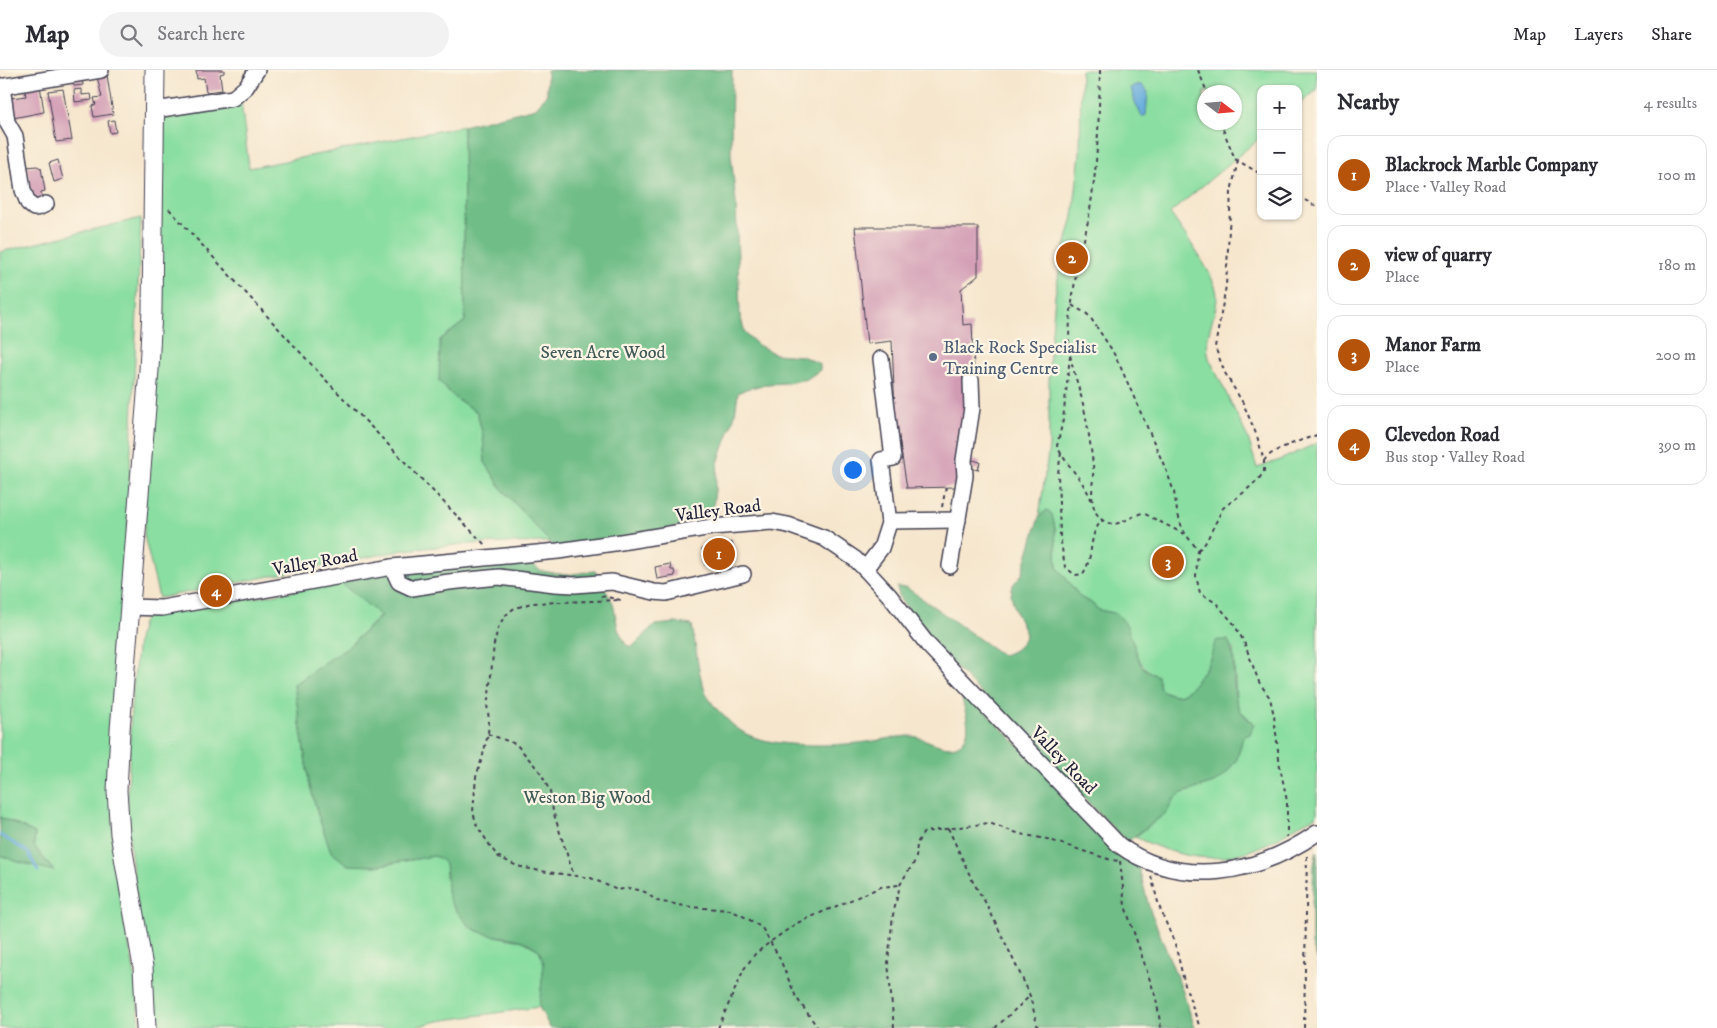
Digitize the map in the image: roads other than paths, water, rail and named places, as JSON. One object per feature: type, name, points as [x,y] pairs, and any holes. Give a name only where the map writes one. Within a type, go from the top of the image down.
[{"type":"main road","points":[[146,1028],[143,967],[120,834],[117,792],[129,607],[149,370],[152,310],[155,70]]},
{"type":"street","points":[[46,204],[34,208],[28,203],[23,190],[15,136],[7,122],[1,87],[101,70]]},
{"type":"street","points":[[155,110],[233,98],[246,87],[257,70]]},
{"type":"street","points":[[866,569],[881,548],[890,521],[881,460],[893,458],[881,359]]},
{"type":"street","points":[[950,566],[965,476],[964,460],[972,408],[971,380]]},
{"type":"street","points":[[890,521],[958,520]]},
{"type":"street","name":"Valley Road","points":[[129,607],[162,608],[392,568],[558,551],[712,527],[772,522],[788,525],[824,538],[855,559],[866,569],[928,645],[1113,838],[1132,854],[1152,864],[1178,870],[1220,872],[1259,863],[1312,837]]},
{"type":"street","points":[[392,568],[399,582],[412,588],[499,577],[575,585],[612,582],[666,593],[743,574]]},
{"type":"water","points":[[1136,85],[1142,85],[1148,92],[1146,115],[1142,117],[1131,88]]},
{"type":"waterway","points":[[0,835],[28,852],[38,871]]},
{"type":"place","name":"view of quarry","points":[[1072,258]]},
{"type":"place","name":"Black Rock Specialist Training Centre","points":[[933,357]]},
{"type":"place","name":"Blackrock Marble Company","points":[[719,554]]},
{"type":"place","name":"Manor Farm","points":[[1168,562]]},
{"type":"place","name":"Clevedon Road","points":[[216,591]]},
{"type":"park label","name":"Seven Acre Wood","points":[[603,352]]},
{"type":"park label","name":"Weston Big Wood","points":[[587,797]]}]
